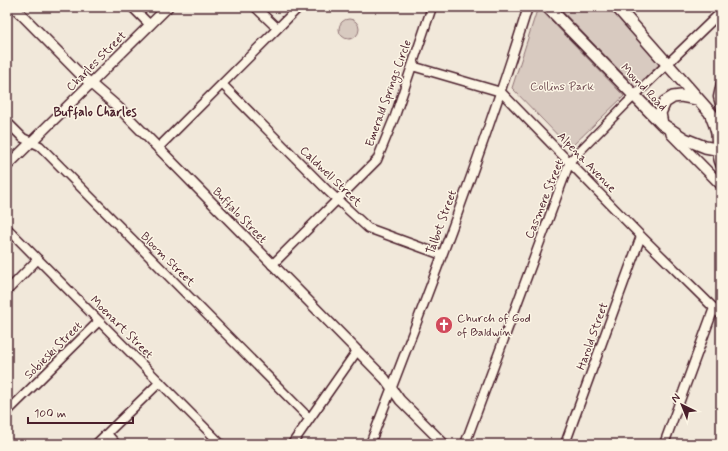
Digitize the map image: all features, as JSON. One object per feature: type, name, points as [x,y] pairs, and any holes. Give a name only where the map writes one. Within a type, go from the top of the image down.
[{"type":"main road","name":"Mound Road","points":[[548,7],[662,124]]},
{"type":"main road","points":[[617,7],[721,125]]},
{"type":"main road","points":[[697,99],[681,96],[673,97],[665,102],[660,113],[662,124],[685,139],[705,147],[719,150]]},
{"type":"street","name":"Buffalo Street","points":[[14,7],[82,76],[92,83],[119,108],[385,379],[400,400],[444,444]]},
{"type":"street","points":[[132,7],[150,25]]},
{"type":"street","name":"Charles Street","points":[[7,166],[168,7]]},
{"type":"street","points":[[255,7],[277,28]]},
{"type":"street","points":[[158,148],[299,7]]},
{"type":"street","name":"Emerald Springs Circle","points":[[272,265],[377,160],[395,116],[432,7]]},
{"type":"street","name":"Talbot Street","points":[[370,444],[480,153],[528,7]]},
{"type":"street","name":"Casmere Street","points":[[465,444],[570,161],[721,12]]},
{"type":"street","name":"Alpena Avenue","points":[[412,66],[501,92],[570,161],[641,236],[721,315]]},
{"type":"street","points":[[721,83],[718,97],[721,108]]},
{"type":"street","name":"Caldwell Street","points":[[222,84],[368,228],[442,255]]},
{"type":"street","points":[[708,112],[715,126],[721,165]]},
{"type":"street","name":"Bloom Street","points":[[7,122],[23,138],[30,143],[40,146],[309,418]]},
{"type":"street","name":"Mound Road","points":[[662,124],[721,185]]},
{"type":"street","name":"Moenart Street","points":[[7,228],[221,444]]},
{"type":"street","name":"Harold Street","points":[[565,444],[641,236]]},
{"type":"street","points":[[7,291],[38,259]]},
{"type":"street","points":[[664,444],[714,308]]},
{"type":"street","name":"Sobieski Street","points":[[7,412],[99,321]]},
{"type":"street","points":[[292,444],[357,351]]},
{"type":"street","points":[[96,444],[160,382]]},
{"type":"street","points":[[106,434],[116,444]]},
{"type":"green space","name":"Collins Park","points":[[538,7],[624,96],[570,148],[512,88]]},
{"type":"green space","points":[[558,7],[611,7],[658,59],[660,62],[659,65],[638,84],[624,75]]},
{"type":"green space","points":[[349,19],[356,22],[359,29],[356,36],[349,39],[342,36],[339,29],[342,22]]},
{"type":"place","name":"Church of God of Baldwin","points":[[444,325]]},
{"type":"district","name":"Buffalo Charles","points":[[95,111]]}]
